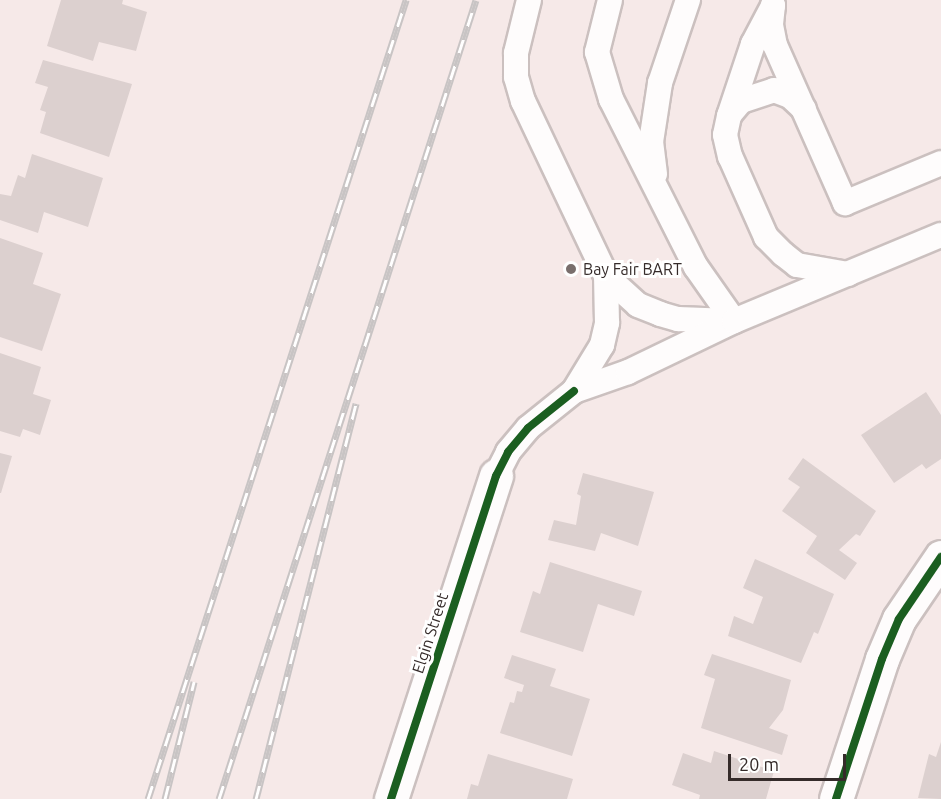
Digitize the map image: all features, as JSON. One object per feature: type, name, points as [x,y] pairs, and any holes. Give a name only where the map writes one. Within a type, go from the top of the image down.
[{"type":"street","name":"Elgin Street","points":[[390,799],[496,476]]},
{"type":"street","points":[[836,799],[894,629],[919,584],[941,557]]},
{"type":"lane","points":[[529,0],[516,53],[521,93],[606,276],[638,305],[660,314],[678,319],[734,321]]},
{"type":"lane","points":[[610,0],[597,52],[602,74],[659,197],[696,267],[734,321]]},
{"type":"lane","points":[[659,197],[651,142],[660,83],[688,0]]},
{"type":"lane","points":[[774,3],[775,45],[845,203],[941,163]]},
{"type":"lane","points":[[774,3],[753,44],[729,116],[725,135],[730,156],[766,237],[797,265],[849,274]]},
{"type":"lane","points":[[729,116],[741,101],[774,90],[790,96],[804,109]]},
{"type":"lane","points":[[496,476],[508,452],[528,428],[574,391],[683,349],[734,321],[941,235]]},
{"type":"lane","points":[[574,391],[602,345],[607,323],[606,276]]},
{"type":"building","points":[[61,0],[123,0],[122,4],[147,12],[136,51],[99,42],[93,61],[47,46]]},
{"type":"building","points":[[43,60],[132,84],[109,157],[40,133],[46,112],[40,110],[48,87],[35,83]]},
{"type":"building","points":[[32,154],[103,178],[88,227],[44,212],[38,233],[0,220],[0,194],[11,196],[18,175],[25,178]]},
{"type":"building","points":[[0,238],[43,253],[33,284],[61,294],[42,351],[0,337]]},
{"type":"building","points":[[0,353],[41,367],[33,394],[51,400],[40,435],[23,429],[20,437],[0,431]]},
{"type":"building","points":[[926,392],[941,415],[941,459],[926,469],[922,464],[894,483],[861,435]]},
{"type":"building","points":[[0,453],[12,456],[1,493],[0,493]]},
{"type":"building","points":[[803,458],[876,511],[860,536],[856,534],[839,550],[857,563],[845,580],[806,553],[817,536],[782,511],[800,487],[788,479]]},
{"type":"building","points":[[583,473],[654,492],[638,546],[601,533],[595,551],[548,540],[554,520],[576,525],[581,496],[577,494]]},
{"type":"building","points":[[755,559],[834,594],[818,634],[814,632],[801,663],[728,636],[734,616],[753,624],[763,597],[743,588]]},
{"type":"building","points":[[550,562],[642,591],[634,616],[598,604],[583,652],[520,632],[533,591],[540,594]]},
{"type":"building","points":[[712,654],[791,680],[783,710],[769,728],[788,735],[782,755],[701,728],[715,679],[704,675]]},
{"type":"building","points":[[512,655],[556,669],[550,686],[590,699],[572,756],[500,733],[510,702],[514,703],[517,691],[522,692],[524,685],[504,678]]},
{"type":"building","points":[[941,742],[941,799],[918,798],[929,754],[936,757]]},
{"type":"building","points":[[714,751],[774,771],[766,799],[699,799],[700,795],[672,785],[683,753],[711,763]]},
{"type":"building","points":[[488,754],[573,779],[567,799],[467,799],[471,784],[478,786]]},
{"type":"railway","points":[[148,799],[406,0]]},
{"type":"railway","points":[[219,799],[476,0]]},
{"type":"railway","points":[[256,799],[356,403]]},
{"type":"railway","points":[[165,799],[194,682]]},
{"type":"cycle path","points":[[391,799],[496,476],[508,452],[528,428],[574,391]]},
{"type":"cycle path","points":[[836,799],[882,659],[899,619],[941,557]]},
{"type":"place","name":"Bay Fair BART","points":[[571,269]]}]
